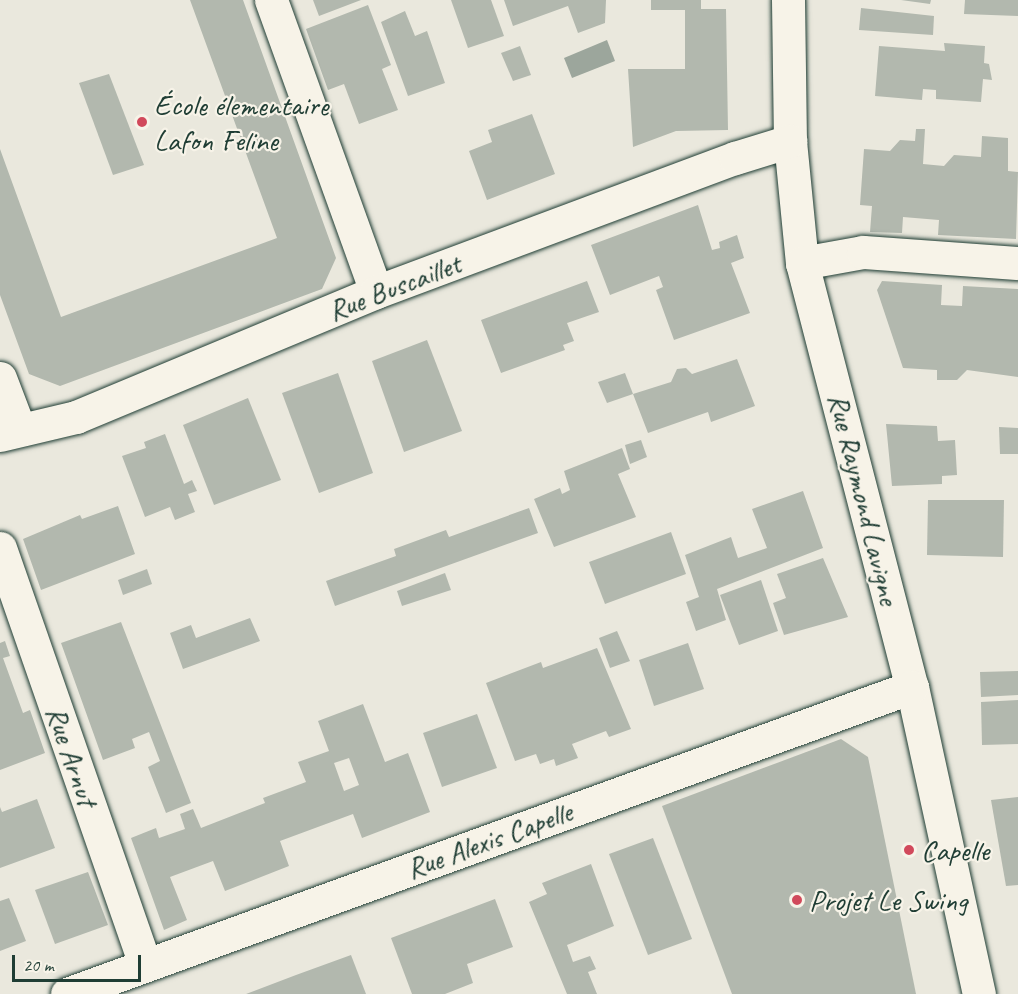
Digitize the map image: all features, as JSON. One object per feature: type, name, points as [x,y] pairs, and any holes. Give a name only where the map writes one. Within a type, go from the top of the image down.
[{"type":"street","points":[[272,0],[376,292]]},
{"type":"street","name":"Rue Raymond Lavigne","points":[[788,0],[790,141],[802,263],[912,687],[979,994]]},
{"type":"street","name":"Rue Buscaillet","points":[[9,431],[76,417],[376,292],[735,158],[790,141]]},
{"type":"street","points":[[802,263],[863,252],[1018,263]]},
{"type":"street","points":[[0,378],[9,431]]},
{"type":"street","name":"Rue Arnut","points":[[0,548],[145,964]]},
{"type":"street","name":"Rue Alexis Capelle","points":[[66,994],[912,687]]},
{"type":"shaded area","points":[[607,40],[615,61],[572,78],[564,58]]},
{"type":"building","points":[[190,0],[243,0],[336,258],[322,289],[60,386],[29,374],[0,295],[0,149],[61,317],[277,238]]},
{"type":"building","points":[[313,0],[361,0],[319,16]]},
{"type":"building","points":[[451,0],[491,0],[504,36],[468,48]]},
{"type":"building","points":[[504,0],[606,0],[605,23],[578,33],[568,6],[513,26]]},
{"type":"building","points":[[651,0],[701,0],[701,9],[726,9],[728,130],[676,131],[633,147],[628,69],[685,69],[685,10],[651,10]]},
{"type":"building","points":[[901,0],[931,0],[930,4]]},
{"type":"building","points":[[965,0],[1018,0],[1018,16],[964,14]]},
{"type":"building","points":[[368,5],[391,65],[382,69],[398,110],[359,124],[344,84],[328,90],[306,29]]},
{"type":"building","points":[[861,8],[934,16],[933,35],[859,30]]},
{"type":"building","points":[[405,11],[415,36],[427,31],[445,83],[408,96],[381,22]]},
{"type":"building","points":[[944,43],[985,46],[984,63],[989,64],[992,80],[983,79],[981,102],[936,99],[936,90],[923,89],[922,100],[875,96],[879,46],[945,51]]},
{"type":"building","points":[[520,46],[531,75],[513,81],[501,53]]},
{"type":"building","points":[[109,74],[144,165],[113,175],[79,83]]},
{"type":"building","points":[[532,114],[555,174],[487,200],[469,151],[492,142],[488,130]]},
{"type":"building","points":[[916,129],[925,129],[923,164],[944,166],[954,155],[981,157],[982,136],[1008,138],[1008,171],[1018,172],[1016,239],[938,235],[939,220],[903,217],[902,233],[870,232],[872,206],[860,205],[864,149],[890,151],[900,140],[915,141]]},
{"type":"building","points":[[698,205],[712,250],[720,248],[719,242],[737,235],[744,258],[731,263],[750,313],[674,340],[656,290],[663,287],[659,276],[610,295],[591,245]]},
{"type":"building","points":[[587,281],[599,312],[567,323],[574,341],[563,345],[565,350],[501,373],[481,320]]},
{"type":"building","points":[[882,281],[942,285],[941,305],[962,306],[963,286],[1018,289],[1018,377],[967,370],[957,380],[937,380],[937,370],[903,368],[877,290]]},
{"type":"building","points":[[427,340],[462,431],[404,452],[372,361]]},
{"type":"building","points":[[737,359],[755,406],[711,422],[708,412],[648,433],[633,394],[671,382],[677,369],[686,368],[692,374]]},
{"type":"building","points":[[338,373],[373,473],[319,493],[282,393]]},
{"type":"building","points":[[625,373],[633,394],[607,403],[598,382]]},
{"type":"building","points":[[248,398],[281,480],[214,505],[183,425]]},
{"type":"building","points":[[886,424],[937,426],[938,441],[955,440],[957,475],[942,476],[942,484],[892,486]]},
{"type":"building","points":[[999,427],[1018,428],[1018,454],[1000,454]]},
{"type":"building","points":[[165,434],[184,484],[192,480],[197,491],[188,494],[195,512],[175,520],[170,507],[145,517],[122,456],[146,448],[144,442]]},
{"type":"building","points":[[641,440],[647,457],[630,464],[625,445]]},
{"type":"building","points":[[622,448],[630,469],[618,474],[636,517],[554,547],[534,499],[560,488],[562,494],[570,490],[564,471]]},
{"type":"building","points":[[803,491],[823,548],[717,589],[726,620],[696,631],[686,602],[699,597],[685,555],[731,537],[738,558],[767,548],[752,509]]},
{"type":"building","points":[[928,500],[1004,500],[1003,557],[927,555]]},
{"type":"building","points":[[118,506],[135,554],[41,590],[23,539],[80,515],[82,519]]},
{"type":"building","points":[[529,508],[538,533],[335,606],[326,581],[396,556],[394,549],[446,530],[449,537]]},
{"type":"building","points":[[671,532],[686,574],[605,604],[589,562]]},
{"type":"building","points":[[823,558],[848,617],[784,635],[773,603],[786,598],[777,574]]},
{"type":"building","points":[[147,569],[152,584],[123,595],[118,580]]},
{"type":"building","points":[[445,573],[451,590],[402,606],[397,591]]},
{"type":"building","points":[[761,580],[778,631],[739,645],[720,595]]},
{"type":"building","points":[[250,618],[260,641],[183,669],[170,633],[191,625],[196,638]]},
{"type":"building","points":[[121,622],[191,803],[166,813],[148,767],[160,761],[149,732],[132,739],[135,748],[103,760],[61,643]]},
{"type":"building","points":[[617,631],[630,661],[610,668],[599,638]]},
{"type":"building","points":[[5,641],[10,656],[3,658],[23,713],[30,710],[45,753],[0,770],[0,643]]},
{"type":"building","points":[[688,643],[704,689],[654,706],[639,660]]},
{"type":"building","points":[[597,648],[631,729],[609,737],[606,731],[572,744],[578,758],[556,766],[554,759],[540,764],[536,754],[515,761],[486,683],[541,662],[543,668]]},
{"type":"building","points":[[1018,671],[1018,695],[981,697],[980,672]]},
{"type":"building","points":[[1018,700],[1018,744],[982,745],[981,702]]},
{"type":"building","points":[[363,704],[385,762],[408,753],[430,812],[362,838],[353,814],[280,841],[289,866],[225,891],[213,861],[170,877],[187,920],[164,930],[131,838],[156,828],[159,838],[185,829],[180,814],[193,809],[201,828],[265,803],[263,798],[306,782],[298,762],[329,751],[318,721]],"holes":[[[349,758],[359,785],[344,791],[334,763]]]},
{"type":"building","points":[[477,714],[497,768],[442,787],[423,733]]},
{"type":"building","name":"Projet Le Swing","points":[[841,739],[868,757],[916,994],[732,994],[662,806]]},
{"type":"building","points":[[1018,797],[1018,885],[1006,886],[991,800]]},
{"type":"building","points":[[37,799],[55,848],[0,868],[0,807],[2,812]]},
{"type":"building","points":[[653,838],[692,939],[648,955],[609,854]]},
{"type":"building","points":[[591,864],[614,926],[567,945],[573,962],[590,956],[596,969],[588,972],[597,994],[567,994],[529,902],[547,894],[542,883]]},
{"type":"building","points":[[88,872],[108,925],[55,944],[35,890]]},
{"type":"building","points":[[9,898],[26,941],[0,951],[0,901]]},
{"type":"building","points":[[495,899],[513,947],[467,964],[473,983],[445,994],[412,994],[391,938]]},
{"type":"building","points":[[351,955],[366,994],[246,994],[296,975]]},
{"type":"place","name":"École élementaire Lafon Feline","points":[[142,122]]},
{"type":"place","name":"Capelle","points":[[909,850]]},
{"type":"place","name":"Projet Le Swing","points":[[797,900]]}]
